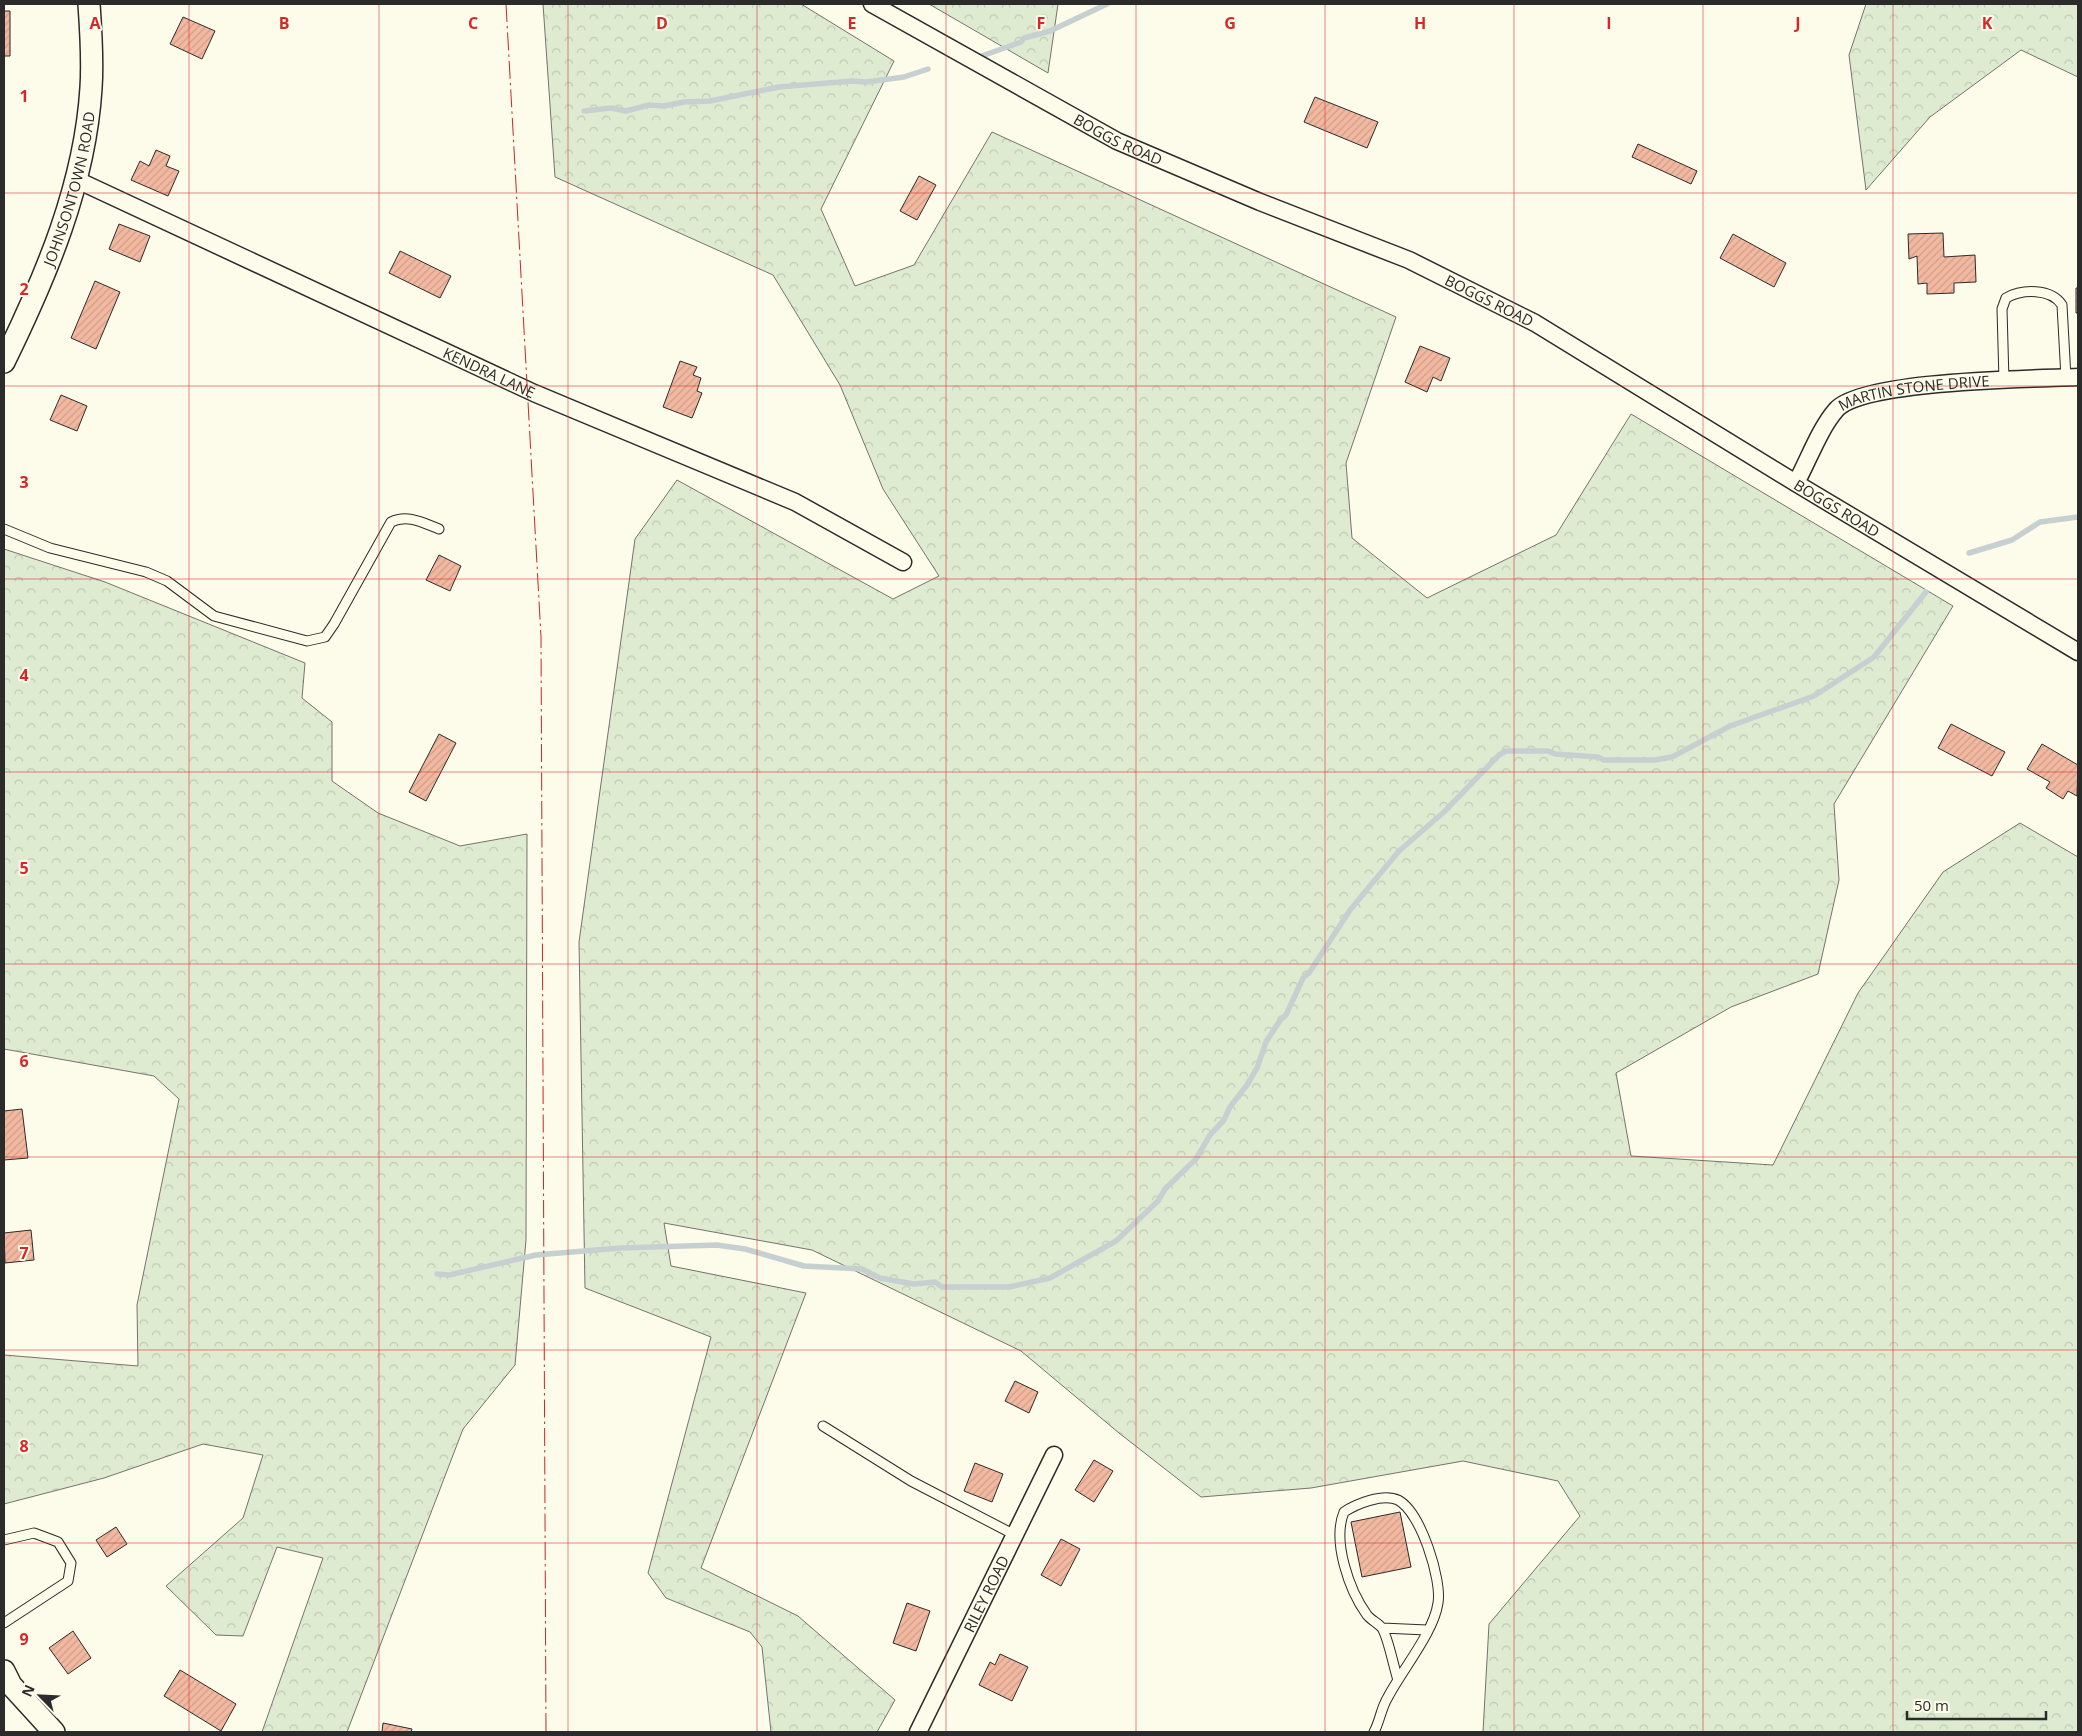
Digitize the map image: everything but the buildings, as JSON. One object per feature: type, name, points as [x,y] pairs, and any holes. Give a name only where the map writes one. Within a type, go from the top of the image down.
[{"type":"street","name":"JOHNSONTOWN ROAD","points":[[4,362],[52,256],[77,180],[86,132],[91,88],[92,48],[89,4]]},
{"type":"street","name":"BOGGS ROAD","points":[[872,4],[1117,141],[1260,202],[1409,260],[1535,323],[1796,483],[2078,652]]},
{"type":"street","name":"KENDRA LANE","points":[[77,180],[534,393],[795,502],[902,562]]},
{"type":"street","name":"MARTIN STONE DRIVE","points":[[1796,483],[1837,409],[1853,397],[1916,386],[2072,377]]},
{"type":"street","name":"RILEY ROAD","points":[[918,1732],[1054,1455]]},
{"type":"street","points":[[4,1671],[11,1685],[51,1731]]},
{"type":"lane","points":[[2004,381],[2002,309],[2006,298],[2015,293],[2048,293],[2057,297],[2062,304],[2072,377]]},
{"type":"lane","points":[[4,529],[50,548],[146,572],[167,582],[214,616],[307,641],[324,637],[334,624],[391,522],[400,518],[410,518],[439,529]]},
{"type":"lane","points":[[823,1426],[911,1481],[1015,1534]]},
{"type":"lane","points":[[1374,1732],[1386,1699],[1398,1680],[1428,1630],[1438,1602],[1436,1574],[1424,1537],[1411,1512],[1399,1500],[1388,1498],[1350,1508],[1344,1512],[1340,1522],[1340,1541],[1351,1588],[1368,1616],[1382,1628],[1398,1680]]},
{"type":"lane","points":[[4,1540],[34,1532],[58,1542],[71,1563],[68,1581],[4,1623]]},
{"type":"lane","points":[[1382,1628],[1428,1630]]},
{"type":"green space","points":[[543,4],[801,4],[894,61],[821,209],[855,286],[914,265],[992,132],[1396,317],[1346,463],[1352,538],[1427,598],[1556,535],[1631,414],[1953,606],[1834,804],[1839,880],[1818,974],[1731,1007],[1616,1073],[1631,1156],[1773,1165],[1858,993],[1943,872],[2020,823],[2078,857],[2078,1732],[1483,1732],[1489,1624],[1580,1516],[1558,1481],[1463,1461],[1311,1488],[1201,1497],[1119,1433],[1021,1351],[812,1250],[664,1223],[671,1266],[806,1293],[701,1568],[798,1616],[895,1700],[877,1732],[771,1732],[762,1647],[750,1632],[666,1598],[648,1573],[711,1337],[585,1288],[579,942],[635,539],[677,480],[893,599],[939,576],[883,489],[840,385],[773,275],[555,177]]},
{"type":"green space","points":[[929,4],[1058,4],[1048,73]]},
{"type":"green space","points":[[1866,4],[2078,4],[2078,77],[2021,50],[1930,117],[1866,190],[1849,55]]},
{"type":"green space","points":[[4,549],[105,582],[305,663],[302,698],[332,722],[332,781],[378,813],[460,846],[527,834],[526,1240],[515,1365],[463,1429],[347,1732],[262,1732],[323,1558],[277,1547],[243,1636],[216,1635],[166,1586],[243,1518],[263,1455],[203,1444],[104,1478],[4,1504],[4,1355],[138,1366],[137,1305],[179,1099],[154,1076],[4,1049]]},
{"type":"waterway","points":[[979,57],[1021,42],[1024,38],[1050,31],[1107,4]]},
{"type":"waterway","points":[[584,111],[611,108],[626,111],[649,105],[664,106],[684,102],[710,101],[779,87],[852,81],[866,82],[904,77],[928,69]]},
{"type":"waterway","points":[[1969,553],[2012,540],[2040,522],[2078,517]]},
{"type":"waterway","points":[[437,1274],[449,1275],[536,1255],[620,1248],[717,1245],[745,1249],[804,1266],[862,1269],[880,1278],[914,1284],[935,1282],[942,1287],[1009,1287],[1050,1278],[1116,1241],[1158,1201],[1165,1189],[1196,1159],[1210,1135],[1224,1120],[1230,1107],[1247,1085],[1257,1068],[1266,1042],[1281,1019],[1286,1015],[1303,978],[1309,973],[1350,910],[1399,851],[1444,812],[1499,755],[1506,751],[1548,751],[1555,754],[1598,757],[1604,760],[1655,760],[1672,757],[1730,726],[1814,696],[1874,657],[1926,592]]},
{"type":"power","points":[[506,4],[541,637],[546,1732]]}]
